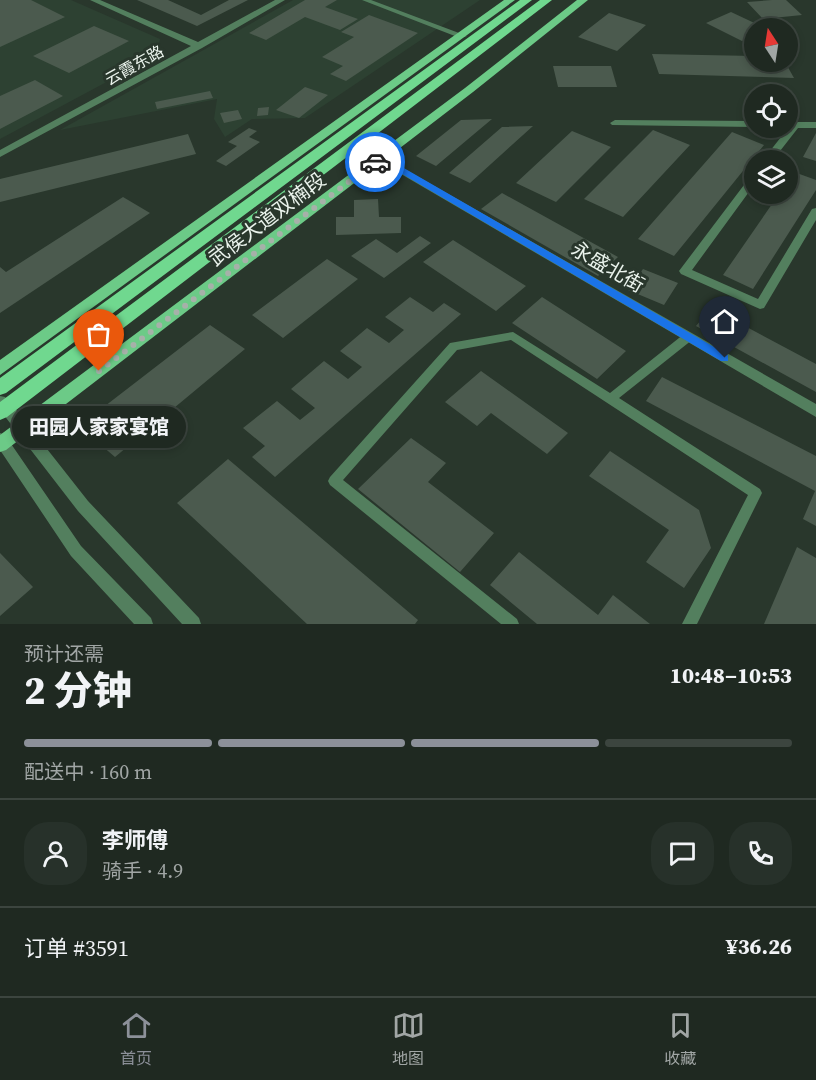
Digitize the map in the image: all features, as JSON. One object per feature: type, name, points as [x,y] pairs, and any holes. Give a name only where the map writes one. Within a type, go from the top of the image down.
[{"type":"highway","points":[[0,388],[527,0]]},
{"type":"highway","points":[[0,412],[547,0]]},
{"type":"main road","name":"武侯大道双楠段","points":[[0,369],[510,0]]},
{"type":"main road","name":"武侯大道双楠段","points":[[1,442],[24,428],[380,158],[583,0]]},
{"type":"street","points":[[94,0],[199,46]]},
{"type":"street","name":"云霞东路","points":[[0,154],[281,0]]},
{"type":"street","points":[[615,123],[744,124]]},
{"type":"street","points":[[798,125],[816,125]]},
{"type":"street","name":"永盛北街","points":[[380,158],[816,411]]},
{"type":"street","points":[[744,192],[685,272],[760,306],[816,211]]},
{"type":"street","points":[[0,401],[24,428],[68,488],[144,575],[193,624]]},
{"type":"street","points":[[1,442],[76,551],[145,624]]},
{"type":"lane","points":[[365,0],[463,36]]},
{"type":"lane","points":[[512,624],[334,481],[454,346],[513,336],[756,493],[689,624]]},
{"type":"lane","points":[[610,399],[688,337]]},
{"type":"shaded area","points":[[0,0],[71,0],[160,39],[157,55],[0,139]]},
{"type":"shaded area","points":[[293,0],[480,0],[305,118],[252,119],[225,137],[214,119],[217,99],[60,130]]},
{"type":"building","points":[[0,0],[31,0],[65,17],[0,47]]},
{"type":"building","points":[[137,0],[168,0],[201,15],[229,0],[248,0],[197,26]]},
{"type":"building","points":[[305,0],[337,0],[325,7],[358,19],[340,30],[305,17],[266,40],[249,33]]},
{"type":"building","points":[[786,0],[802,15],[762,18],[747,2]]},
{"type":"building","points":[[731,12],[744,18],[744,40],[742,41],[706,23]]},
{"type":"building","points":[[609,13],[646,25],[617,51],[578,37]]},
{"type":"building","points":[[369,15],[418,33],[346,81],[330,74],[343,66],[322,57],[354,37],[341,32]]},
{"type":"building","points":[[94,26],[129,41],[69,73],[33,56]]},
{"type":"building","points":[[652,54],[744,56],[744,72],[791,72],[794,78],[659,74]]},
{"type":"building","points":[[553,66],[611,66],[617,87],[558,87]]},
{"type":"building","points":[[35,80],[63,96],[0,129],[0,96]]},
{"type":"building","points":[[305,87],[328,95],[299,118],[276,110]]},
{"type":"building","points":[[210,91],[213,98],[157,109],[155,102]]},
{"type":"building","points":[[269,107],[268,115],[257,116],[258,108]]},
{"type":"building","points":[[238,110],[242,119],[224,123],[220,113]]},
{"type":"building","points":[[492,119],[436,166],[416,156],[461,120]]},
{"type":"building","points":[[533,126],[470,183],[449,173],[502,127]]},
{"type":"building","points":[[249,128],[257,131],[249,137],[260,142],[226,166],[216,161],[237,146],[228,142]]},
{"type":"building","points":[[653,130],[690,145],[623,217],[584,199]]},
{"type":"building","points":[[572,131],[611,147],[556,202],[516,183]]},
{"type":"building","points":[[732,132],[764,145],[760,150],[744,150],[744,170],[674,256],[638,239]]},
{"type":"building","points":[[816,133],[816,161],[803,157]]},
{"type":"building","points":[[188,134],[196,154],[0,202],[0,179]]},
{"type":"building","points":[[798,173],[816,180],[816,190],[753,289],[723,275],[772,204],[798,204]]},
{"type":"building","points":[[502,193],[618,257],[598,276],[481,209]]},
{"type":"building","points":[[123,197],[150,213],[0,313],[0,267],[6,272]]},
{"type":"building","points":[[378,199],[379,217],[401,217],[401,233],[336,235],[336,217],[354,217],[354,200]]},
{"type":"building","points":[[420,236],[431,243],[384,278],[351,256],[376,239],[397,253]]},
{"type":"building","points":[[453,240],[526,286],[496,311],[423,262]]},
{"type":"building","points":[[327,259],[358,279],[283,338],[252,315]]},
{"type":"building","points":[[643,269],[678,283],[664,305],[628,290]]},
{"type":"building","points":[[410,297],[433,312],[444,303],[461,314],[275,477],[252,457],[265,446],[243,428],[277,401],[300,420],[315,408],[291,389],[324,361],[348,379],[362,367],[340,351],[367,328],[389,343],[404,330],[385,317]]},
{"type":"building","points":[[542,297],[626,351],[597,379],[512,323]]},
{"type":"building","points":[[711,308],[816,364],[816,392],[696,326]]},
{"type":"building","points":[[210,325],[245,349],[115,457],[95,440],[105,406]]},
{"type":"building","points":[[481,371],[568,433],[547,454],[491,413],[477,426],[445,402]]},
{"type":"building","points":[[662,377],[816,456],[816,526],[803,519],[815,491],[646,401]]},
{"type":"building","points":[[411,438],[446,463],[428,482],[494,533],[460,572],[358,489]]},
{"type":"building","points":[[610,451],[699,510],[711,548],[684,588],[646,562],[669,530],[589,476]]},
{"type":"building","points":[[228,459],[418,620],[415,624],[307,624],[177,503]]},
{"type":"building","points":[[797,547],[816,558],[816,624],[764,624]]},
{"type":"building","points":[[519,552],[598,615],[613,595],[650,624],[537,624],[490,585]]},
{"type":"building","points":[[0,553],[33,587],[0,616]]},
{"type":"way so far","points":[[99,371],[375,162]]},
{"type":"place","name":"田园人家家宴馆","points":[[99,371]]},
{"type":"route","points":[[375,162],[380,158],[725,358]]}]
